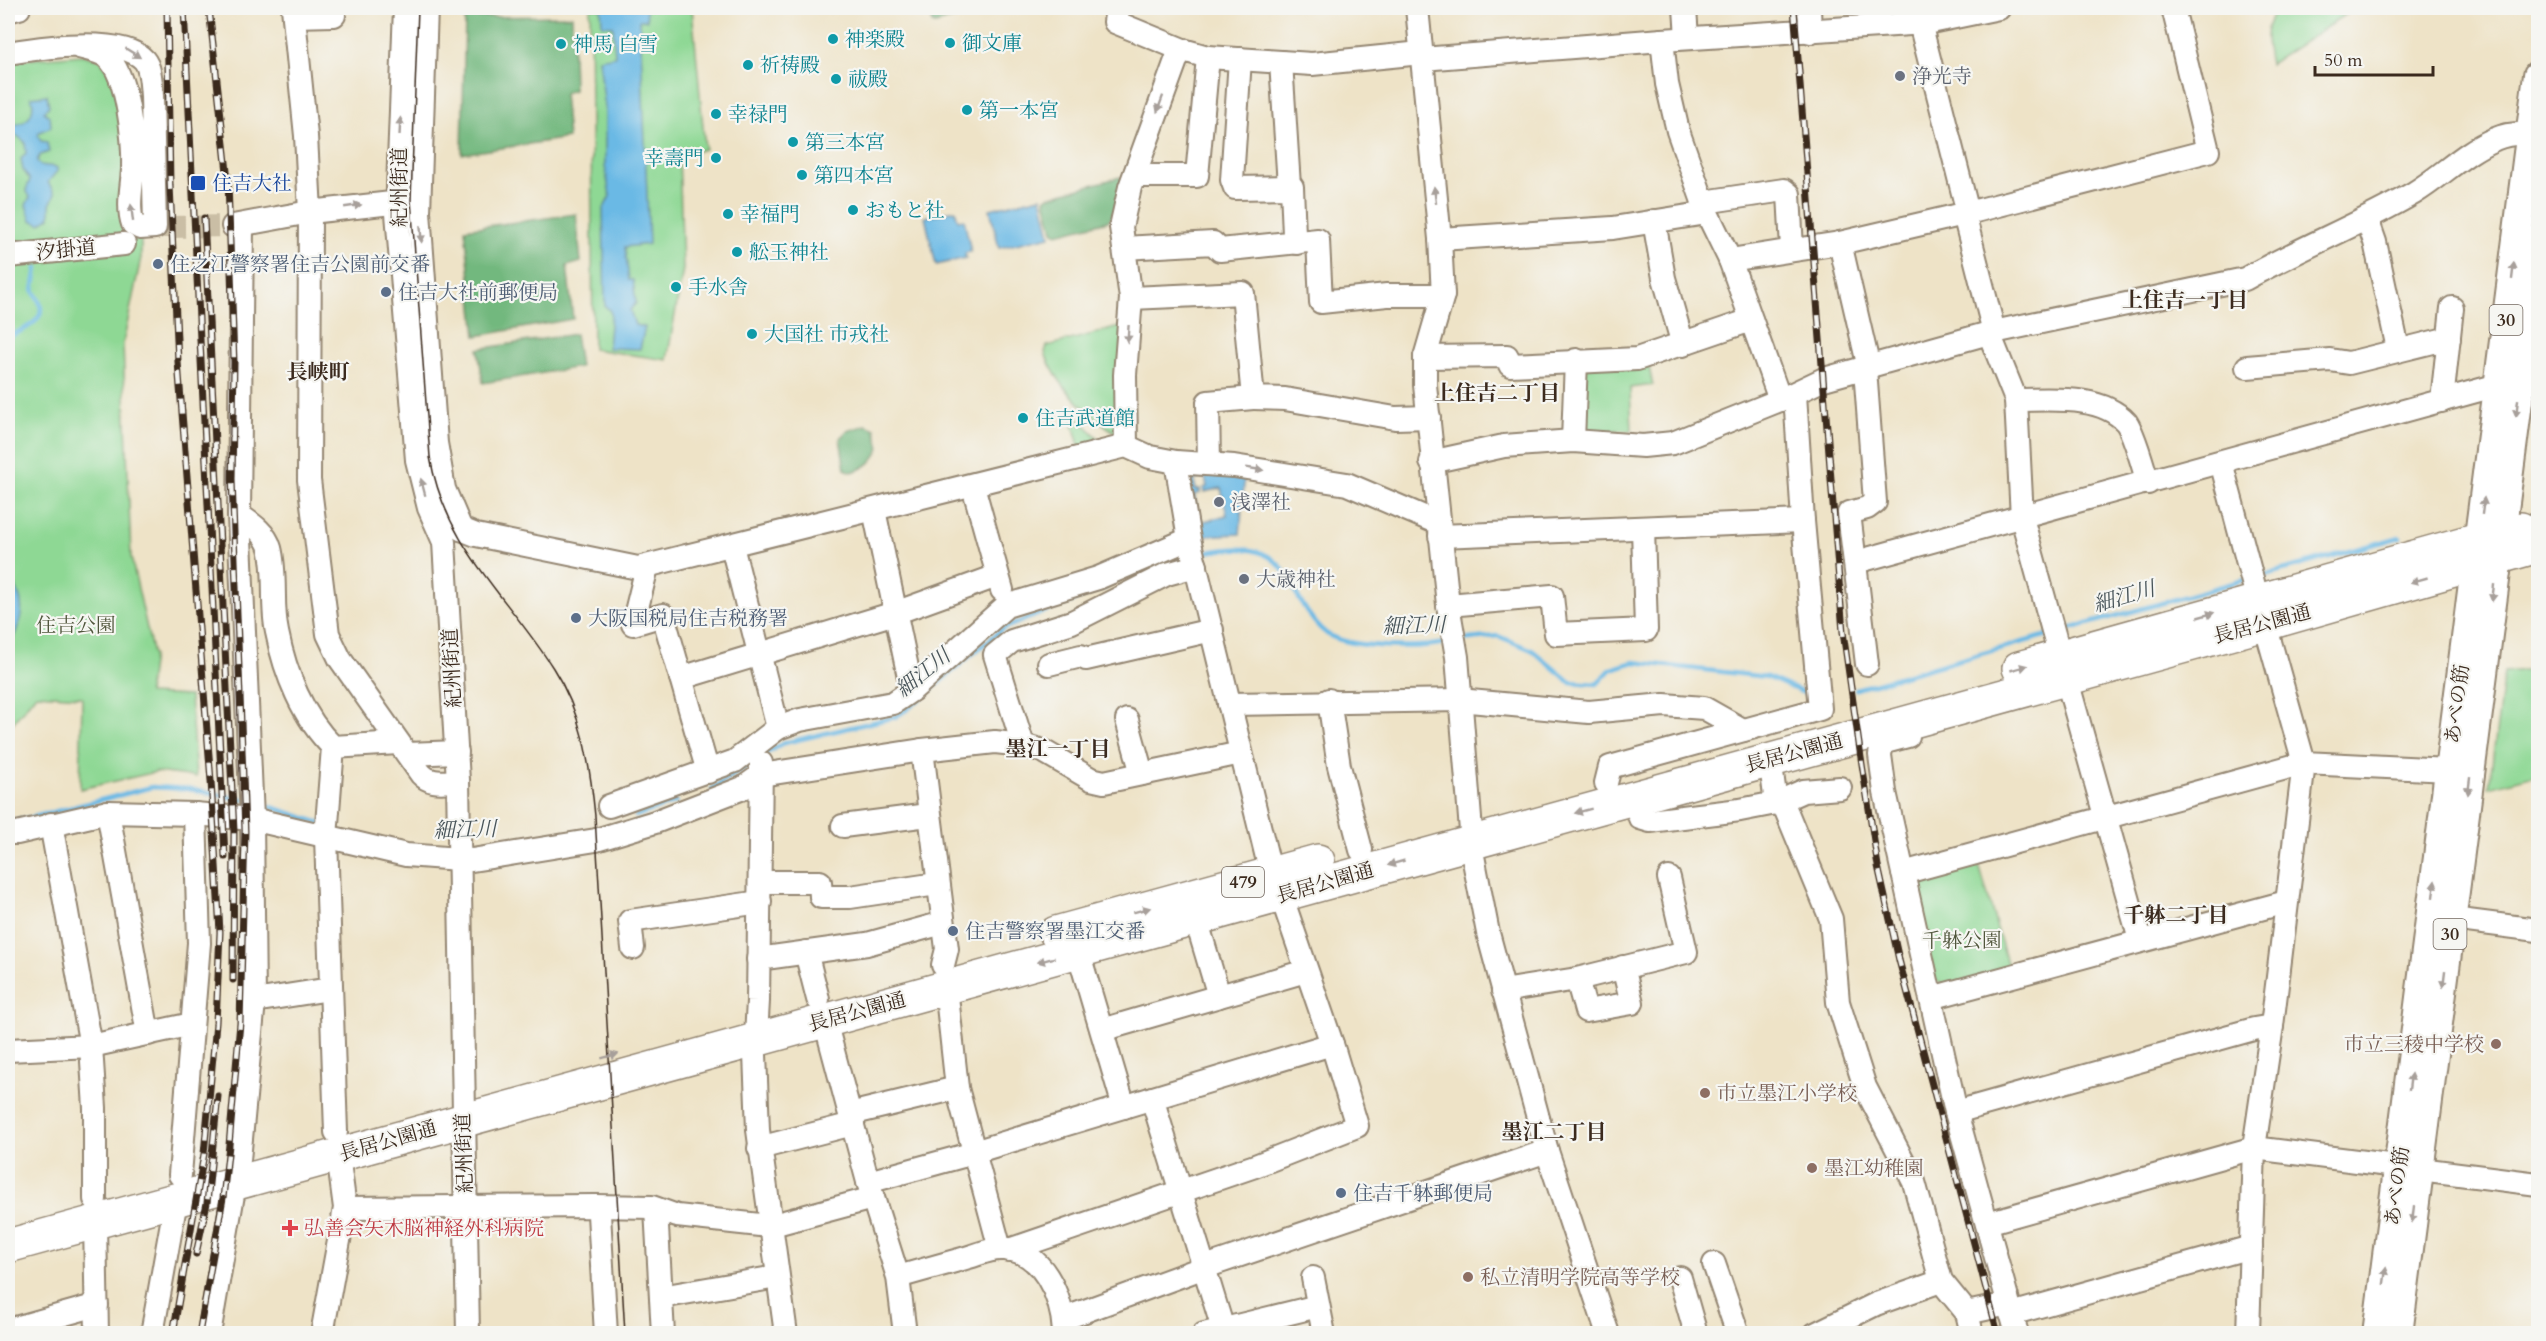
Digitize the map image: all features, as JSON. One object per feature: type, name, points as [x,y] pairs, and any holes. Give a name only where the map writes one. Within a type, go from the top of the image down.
[{"type":"highway","name":"長居公園通","points":[[2488,549],[2538,524]]},
{"type":"highway","name":"長居公園通","points":[[1623,797],[2056,640],[2257,595],[2488,549],[2538,546]]},
{"type":"highway","name":"長居公園通","points":[[944,976],[1078,951],[1196,919],[1361,850],[1471,830],[1623,797],[2192,644],[2257,595]]},
{"type":"highway","name":"長居公園通","points":[[8,1224],[95,1210],[237,1172],[1471,830]]},
{"type":"highway","name":"長居公園通","points":[[8,1246],[95,1210]]},
{"type":"main road","name":"あべの筋","points":[[2519,378],[2531,134],[2538,75]]},
{"type":"main road","name":"あべの筋","points":[[2398,1334],[2409,1166],[2449,770],[2519,378],[2538,246]]},
{"type":"main road","name":"あべの筋","points":[[2377,1334],[2452,919],[2488,549]]},
{"type":"street","points":[[8,11],[19,8]]},
{"type":"street","name":"紀州街道","points":[[405,8],[396,201],[417,460],[429,508],[453,535]]},
{"type":"street","name":"紀州街道","points":[[426,8],[419,201],[436,443],[453,535],[468,1334]]},
{"type":"street","points":[[1117,8],[1115,22],[1182,50],[1208,57],[1312,64],[1687,38],[1810,32],[1999,8]]},
{"type":"street","points":[[1417,8],[1440,239],[1443,295],[1425,357],[1425,385],[1439,530],[1448,605],[1456,646],[1471,830],[1488,933],[1503,991],[1547,1151],[1608,1334]]},
{"type":"street","points":[[1685,8],[1687,38]]},
{"type":"street","points":[[1809,8],[1810,32]]},
{"type":"street","points":[[1730,260],[1840,243],[1966,214],[2208,151],[2174,8]]},
{"type":"street","points":[[334,15],[294,12],[306,136],[310,212],[309,480],[328,634],[340,659],[427,780],[458,781]]},
{"type":"street","points":[[1923,18],[1992,332],[2016,400],[2022,518],[2056,640]]},
{"type":"street","points":[[1662,40],[1667,84],[1678,131],[1705,208],[1730,260],[1751,320],[1788,397],[1803,521],[1820,709],[1610,767],[1623,797],[1640,818],[1650,821],[1740,810],[1776,803],[1803,791],[1839,788]]},
{"type":"street","points":[[8,53],[44,47],[76,46],[123,47],[144,60],[151,80],[159,227],[140,228],[133,224],[130,215],[133,166],[126,100],[117,70],[106,56],[76,46]]},
{"type":"street","points":[[1125,446],[1125,375],[1131,298],[1121,227],[1135,174],[1178,55],[1182,50]]},
{"type":"street","points":[[1135,174],[1197,176],[1208,57]]},
{"type":"street","points":[[1240,59],[1232,180],[1235,188],[1289,186]]},
{"type":"street","points":[[1281,62],[1289,186],[1292,187],[1294,235],[1297,243]]},
{"type":"street","points":[[126,100],[129,92],[136,87],[146,89],[152,96]]},
{"type":"street","points":[[1431,462],[1504,446],[1573,441],[1643,446],[1673,443],[1788,397],[1824,379],[1992,332],[2245,279],[2279,260],[2367,219],[2415,192],[2474,149],[2497,138],[2517,133],[2531,134]]},
{"type":"street","points":[[1440,239],[1613,228],[1654,221],[1784,190],[1789,194],[1792,249]]},
{"type":"street","points":[[209,1334],[237,1172],[254,1001],[252,807],[239,515],[238,225],[310,212],[396,201],[419,201]]},
{"type":"street","points":[[2367,219],[2375,242],[2398,350]]},
{"type":"street","points":[[1654,221],[1664,278],[1683,345]]},
{"type":"street","points":[[1124,248],[1213,243],[1220,250],[1318,240],[1321,302],[1387,295],[1443,295]]},
{"type":"street","points":[[1840,243],[1867,368],[1875,502],[1867,508],[1849,513],[1867,664]]},
{"type":"street","name":"汐掛道","points":[[8,256],[124,244]]},
{"type":"street","points":[[1131,298],[1243,293],[1253,398]]},
{"type":"street","points":[[2442,401],[2452,308]]},
{"type":"street","points":[[1425,357],[1507,356],[1510,365],[1576,360],[1637,359],[1751,320]]},
{"type":"street","points":[[2247,367],[2330,360],[2349,363],[2449,338]]},
{"type":"street","points":[[1573,441],[1576,360]]},
{"type":"street","points":[[1856,562],[2022,518],[2519,378]]},
{"type":"street","points":[[1209,464],[1208,402],[1253,398],[1286,399],[1395,418],[1429,417]]},
{"type":"street","points":[[2016,400],[2066,400],[2107,407],[2127,423],[2148,483]]},
{"type":"street","points":[[453,535],[476,535],[592,561],[638,568],[647,567],[1125,446],[1150,457],[1176,462],[1234,465],[1347,484],[1439,530],[1643,528],[1803,521]]},
{"type":"street","points":[[898,1277],[1071,1230],[1180,1190],[1255,1166],[1357,1126],[1332,1044],[1276,885],[1189,539],[1176,462]]},
{"type":"street","points":[[2221,462],[2304,762],[2272,1026],[2254,1148],[2248,1334]]},
{"type":"street","points":[[973,486],[1006,606]]},
{"type":"street","points":[[874,510],[910,682]]},
{"type":"street","points":[[239,515],[260,530],[270,547],[277,632],[295,692],[320,735],[333,747],[457,752]]},
{"type":"street","points":[[1448,605],[1552,596],[1556,634],[1646,630],[1643,528]]},
{"type":"street","points":[[609,806],[708,772],[735,760],[770,734],[800,720],[893,703],[912,690],[992,621],[1006,606],[1098,578],[1189,539]]},
{"type":"street","points":[[732,546],[759,654],[770,734],[761,775],[757,1028],[759,1148],[786,1334]]},
{"type":"street","points":[[1023,745],[995,655],[1012,641],[1072,622],[1167,574],[1196,564]]},
{"type":"street","points":[[647,567],[633,624],[663,615],[708,772]]},
{"type":"street","points":[[681,678],[895,613],[998,576]]},
{"type":"street","points":[[1049,664],[1212,630]]},
{"type":"street","points":[[2012,1317],[1956,1113],[1885,792],[1880,755],[1882,743],[2186,659],[2192,644]]},
{"type":"street","points":[[2070,691],[2140,940]]},
{"type":"street","points":[[1229,704],[1329,700],[1459,700],[1589,712],[1664,705],[1704,708],[1743,730]]},
{"type":"street","points":[[1329,700],[1339,766],[1361,850]]},
{"type":"street","points":[[1127,720],[1142,774]]},
{"type":"street","points":[[8,833],[17,833],[108,812],[195,814],[252,807],[406,855],[596,840],[655,822],[743,788],[761,775],[986,742],[1023,745],[1043,751],[1098,781],[1241,753]]},
{"type":"street","points":[[322,1334],[345,1208],[337,1144],[330,989],[326,829],[333,747]]},
{"type":"street","points":[[922,750],[928,815],[946,949],[944,976],[957,1088],[974,1153],[1004,1249]]},
{"type":"street","points":[[1623,797],[1772,773],[1828,758]]},
{"type":"street","points":[[1903,873],[2304,762],[2449,770]]},
{"type":"street","points":[[1772,773],[1776,803]]},
{"type":"street","points":[[1776,803],[1785,808],[1831,919],[1838,1002],[1865,1087],[1914,1182],[1941,1281],[1969,1323],[2012,1317],[2252,1247]]},
{"type":"street","points":[[108,812],[148,1034]]},
{"type":"street","points":[[152,1334],[178,1187],[199,942],[195,814]]},
{"type":"street","points":[[843,826],[928,815]]},
{"type":"street","points":[[51,824],[91,1046],[95,1108],[97,1334]]},
{"type":"street","points":[[1503,991],[1577,979],[1686,952],[1669,878]]},
{"type":"street","points":[[633,948],[630,921],[760,892],[820,882],[821,897],[850,897],[937,884]]},
{"type":"street","points":[[1931,998],[2286,902]]},
{"type":"street","points":[[1196,919],[1219,996]]},
{"type":"street","points":[[2452,919],[2538,930]]},
{"type":"street","points":[[758,959],[867,944],[943,923]]},
{"type":"street","points":[[1078,951],[1124,1107]]},
{"type":"street","points":[[806,952],[870,1190],[898,1277],[904,1334]]},
{"type":"street","points":[[1577,979],[1586,1011],[1632,1003],[1623,968]]},
{"type":"street","points":[[1102,1030],[1306,971]]},
{"type":"street","points":[[254,1001],[330,989]]},
{"type":"street","points":[[8,1044],[91,1046],[192,1024]]},
{"type":"street","points":[[1956,1113],[2254,1029],[2272,1026]]},
{"type":"street","points":[[345,1208],[627,1206],[656,1209],[677,1216],[769,1226],[974,1153],[1332,1044]]},
{"type":"street","points":[[759,1148],[957,1088]]},
{"type":"street","points":[[1152,1098],[1205,1267],[1214,1331],[1318,1306]]},
{"type":"street","points":[[1987,1223],[2254,1148],[2538,1184]]},
{"type":"street","points":[[1004,1249],[1030,1258],[1045,1273],[1064,1326],[1205,1267],[1547,1151]]},
{"type":"street","points":[[595,1206],[599,1214],[606,1334]]},
{"type":"street","points":[[656,1209],[663,1334]]},
{"type":"street","points":[[1714,1264],[1738,1334]]},
{"type":"street","points":[[661,1297],[777,1277]]},
{"type":"street","points":[[1313,1278],[1324,1334]]},
{"type":"street","points":[[1680,1278],[1696,1334]]},
{"type":"street","points":[[1815,1334],[1876,1304],[1941,1281]]},
{"type":"street","points":[[8,1330],[97,1305]]},
{"type":"green space","points":[[590,8],[692,8],[705,149],[679,156],[683,269],[667,360],[593,349]]},
{"type":"green space","points":[[930,8],[995,8],[935,24],[932,23]]},
{"type":"green space","points":[[2278,8],[2356,8],[2270,64],[2266,34],[2269,22]]},
{"type":"green space","points":[[572,16],[574,90],[564,93],[568,138],[462,154],[465,17]]},
{"type":"green space","name":"住吉公園","points":[[82,55],[100,60],[112,75],[141,236],[141,258],[123,344],[131,557],[153,655],[148,694],[190,696],[196,777],[156,772],[80,789],[82,697],[36,694],[8,729],[8,61]]},
{"type":"green space","points":[[1120,177],[1123,181],[1112,217],[1108,221],[1057,234],[1053,231],[1045,200],[1047,197]]},
{"type":"green space","points":[[576,214],[581,262],[567,266],[573,319],[476,336],[465,229]]},
{"type":"green space","points":[[1123,326],[1118,434],[1096,419],[1075,399],[1056,376],[1045,352],[1047,346]]},
{"type":"green space","points":[[575,334],[580,367],[483,383],[478,349]]},
{"type":"green space","points":[[1647,359],[1653,385],[1630,388],[1632,431],[1578,429],[1579,362]]},
{"type":"green space","points":[[1073,413],[1097,437],[1099,443],[1080,449],[1070,414]]},
{"type":"green space","points":[[866,425],[875,429],[880,448],[869,463],[852,472],[845,469],[840,438],[847,431]]},
{"type":"green space","points":[[2538,669],[2538,774],[2489,787],[2504,672]]},
{"type":"green space","name":"千躰公園","points":[[1979,865],[2009,970],[1947,986],[1933,980],[1912,890],[1919,880]]},
{"type":"water","points":[[601,8],[646,8],[647,20],[640,20],[649,244],[625,247],[629,280],[633,280],[636,303],[630,310],[635,325],[645,327],[640,349],[608,348],[611,314],[605,307],[603,210],[610,196],[605,166],[605,108],[599,59],[615,56],[613,26],[602,25]]},
{"type":"water","points":[[47,95],[49,106],[44,112],[50,117],[51,127],[39,132],[38,136],[41,141],[47,142],[49,152],[40,155],[37,161],[40,165],[56,167],[58,170],[48,182],[55,194],[50,205],[50,217],[40,224],[31,220],[26,205],[30,197],[26,190],[30,180],[23,170],[21,159],[26,153],[25,142],[16,135],[11,135],[9,124],[20,123],[29,118],[32,108],[31,97]]},
{"type":"water","points":[[1041,197],[1050,236],[999,248],[990,209]]},
{"type":"water","points":[[955,210],[958,220],[964,219],[971,252],[965,253],[966,258],[936,265],[925,217]]},
{"type":"water","points":[[1187,470],[1245,472],[1240,534],[1196,536]],"holes":[[[1205,477],[1207,487],[1203,488],[1204,492],[1221,488],[1227,515],[1201,522],[1194,495],[1200,493],[1200,489],[1196,490],[1194,480]]]},
{"type":"water","points":[[8,576],[18,593],[22,608],[19,625],[11,643],[8,644]]},
{"type":"waterway","points":[[8,337],[31,325],[40,315],[39,300],[33,291],[37,268]]},
{"type":"waterway","name":"細江川","points":[[2258,577],[2400,537]]},
{"type":"waterway","name":"細江川","points":[[1199,553],[1241,549],[1258,552],[1273,559],[1283,570],[1316,624],[1327,634],[1338,639],[1352,643],[1386,646],[1422,646],[1449,642]]},
{"type":"waterway","name":"細江川","points":[[1141,571],[1187,556]]},
{"type":"waterway","name":"細江川","points":[[2059,632],[2244,580]]},
{"type":"waterway","name":"細江川","points":[[762,756],[784,743],[895,717],[909,708],[1002,629],[1106,587]]},
{"type":"waterway","name":"細江川","points":[[1856,689],[2048,635]]},
{"type":"waterway","name":"細江川","points":[[1460,640],[1498,636],[1532,650],[1570,682],[1597,684],[1611,669],[1634,662],[1767,677],[1804,693]]},
{"type":"waterway","name":"細江川","points":[[712,789],[753,762]]},
{"type":"waterway","name":"細江川","points":[[8,821],[18,821],[152,787],[190,789],[245,800]]},
{"type":"waterway","name":"細江川","points":[[636,816],[676,802]]},
{"type":"waterway","name":"細江川","points":[[259,803],[320,823]]},
{"type":"tunnel","points":[[163,227],[233,226]]},
{"type":"tram line","points":[[418,8],[411,200],[430,457],[438,489],[449,518],[480,569],[553,668],[571,703],[583,739],[595,816],[625,1334]]},
{"type":"railway","points":[[167,8],[170,185],[178,362],[211,781],[220,932],[216,1023],[204,1154],[173,1334]]},
{"type":"railway","points":[[184,8],[225,857]]},
{"type":"railway","points":[[199,1334],[223,1198],[229,1145],[240,1023],[245,831],[232,479],[234,362],[228,181],[209,8]]},
{"type":"railway","points":[[1794,8],[1843,632],[1861,758],[1878,866],[1899,960],[1998,1334]]},
{"type":"railway","points":[[204,218],[234,831],[233,980]]},
{"type":"railway","points":[[196,1254],[207,1203],[218,1096]]},
{"type":"place","name":"神楽殿","points":[[833,39]]},
{"type":"place","name":"御文庫","points":[[950,43]]},
{"type":"place","name":"神馬 白雪","points":[[561,44]]},
{"type":"place","name":"祈祷殿","points":[[748,65]]},
{"type":"place","name":"浄光寺","points":[[1900,76]]},
{"type":"place","name":"祓殿","points":[[836,79]]},
{"type":"place","name":"第一本宮","points":[[967,110]]},
{"type":"place","name":"幸禄門","points":[[716,114]]},
{"type":"place","name":"第三本宮","points":[[793,142]]},
{"type":"place","name":"幸壽門","points":[[716,158]]},
{"type":"place","name":"第四本宮","points":[[802,175]]},
{"type":"place","name":"住吉大社","points":[[198,183]]},
{"type":"place","name":"おもと社","points":[[853,210]]},
{"type":"place","name":"幸福門","points":[[728,214]]},
{"type":"place","name":"舩玉神社","points":[[737,252]]},
{"type":"place","name":"住之江警察署住吉公園前交番","points":[[158,264]]},
{"type":"place","name":"手水舎","points":[[676,287]]},
{"type":"place","name":"住吉大社前郵便局","points":[[386,292]]},
{"type":"place","name":"大国社 市戎社","points":[[752,334]]},
{"type":"place","name":"住吉武道館","points":[[1023,418]]},
{"type":"place","name":"浅澤社","points":[[1219,502]]},
{"type":"place","name":"大歳神社","points":[[1244,579]]},
{"type":"place","name":"大阪国税局住吉税務署","points":[[576,618]]},
{"type":"place","name":"住吉警察署墨江交番","points":[[953,931]]},
{"type":"place","name":"市立三稜中学校","points":[[2496,1044]]},
{"type":"place","name":"市立墨江小学校","points":[[1705,1093]]},
{"type":"place","name":"墨江幼稚園","points":[[1812,1168]]},
{"type":"place","name":"住吉千躰郵便局","points":[[1341,1193]]},
{"type":"place","name":"弘善会矢木脳神経外科病院","points":[[290,1228]]},
{"type":"place","name":"私立清明学院高等学校","points":[[1468,1277]]},
{"type":"district","name":"上住吉一丁目","points":[[2185,300]]},
{"type":"district","name":"長峡町","points":[[318,372]]},
{"type":"district","name":"上住吉二丁目","points":[[1497,393]]},
{"type":"district","name":"墨江一丁目","points":[[1058,749]]},
{"type":"district","name":"千躰二丁目","points":[[2176,915]]},
{"type":"district","name":"墨江二丁目","points":[[1554,1132]]}]
